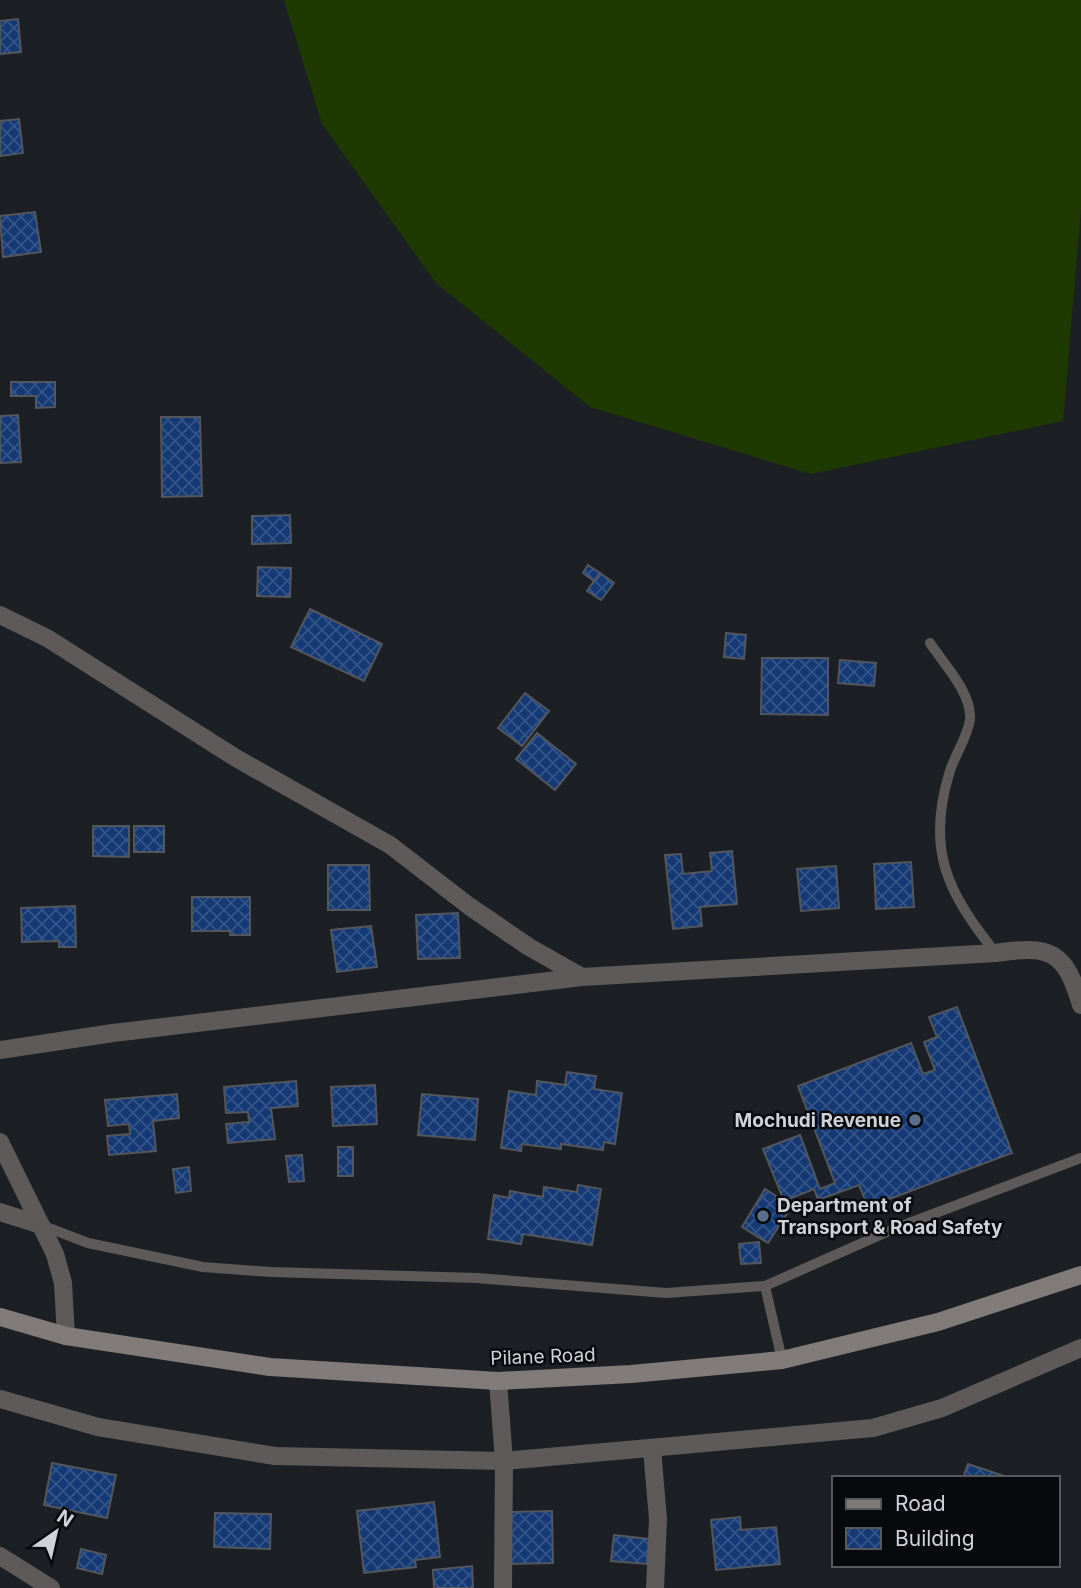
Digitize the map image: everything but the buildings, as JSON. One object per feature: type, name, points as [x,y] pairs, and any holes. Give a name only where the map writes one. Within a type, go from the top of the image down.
[{"type":"main road","name":"Pilane Road","points":[[0,1317],[66,1336],[270,1367],[498,1381],[631,1374],[782,1360],[938,1322],[1081,1275]]},
{"type":"street","points":[[0,615],[47,638],[236,758],[390,845],[469,906],[582,978]]},
{"type":"street","points":[[0,1050],[62,1039],[582,978],[995,953],[1027,948],[1048,952],[1069,968],[1081,1005]]},
{"type":"street","points":[[0,1142],[55,1254],[63,1283],[66,1336]]},
{"type":"street","points":[[0,1212],[40,1225]]},
{"type":"street","points":[[0,1399],[98,1427],[275,1456],[504,1461],[873,1428],[943,1408],[1081,1348]]},
{"type":"street","points":[[498,1381],[504,1461],[503,1588]]},
{"type":"street","points":[[652,1449],[658,1519],[655,1588]]},
{"type":"street","points":[[0,1556],[51,1588]]},
{"type":"lane","points":[[930,643],[966,699],[970,718],[949,773],[939,816],[939,848],[953,892],[995,953]]},
{"type":"lane","points":[[40,1225],[88,1242],[216,1268],[412,1275],[666,1293],[765,1286],[896,1228],[1081,1158]]},
{"type":"lane","points":[[765,1286],[782,1360]]},
{"type":"green space","points":[[284,0],[1081,0],[1081,208],[1063,421],[811,474],[590,407],[436,283],[322,124]]},
{"type":"place","name":"Mochudi Revenue","points":[[915,1120]]},
{"type":"place","name":"Department of Transport & Road Safety","points":[[763,1216]]}]
